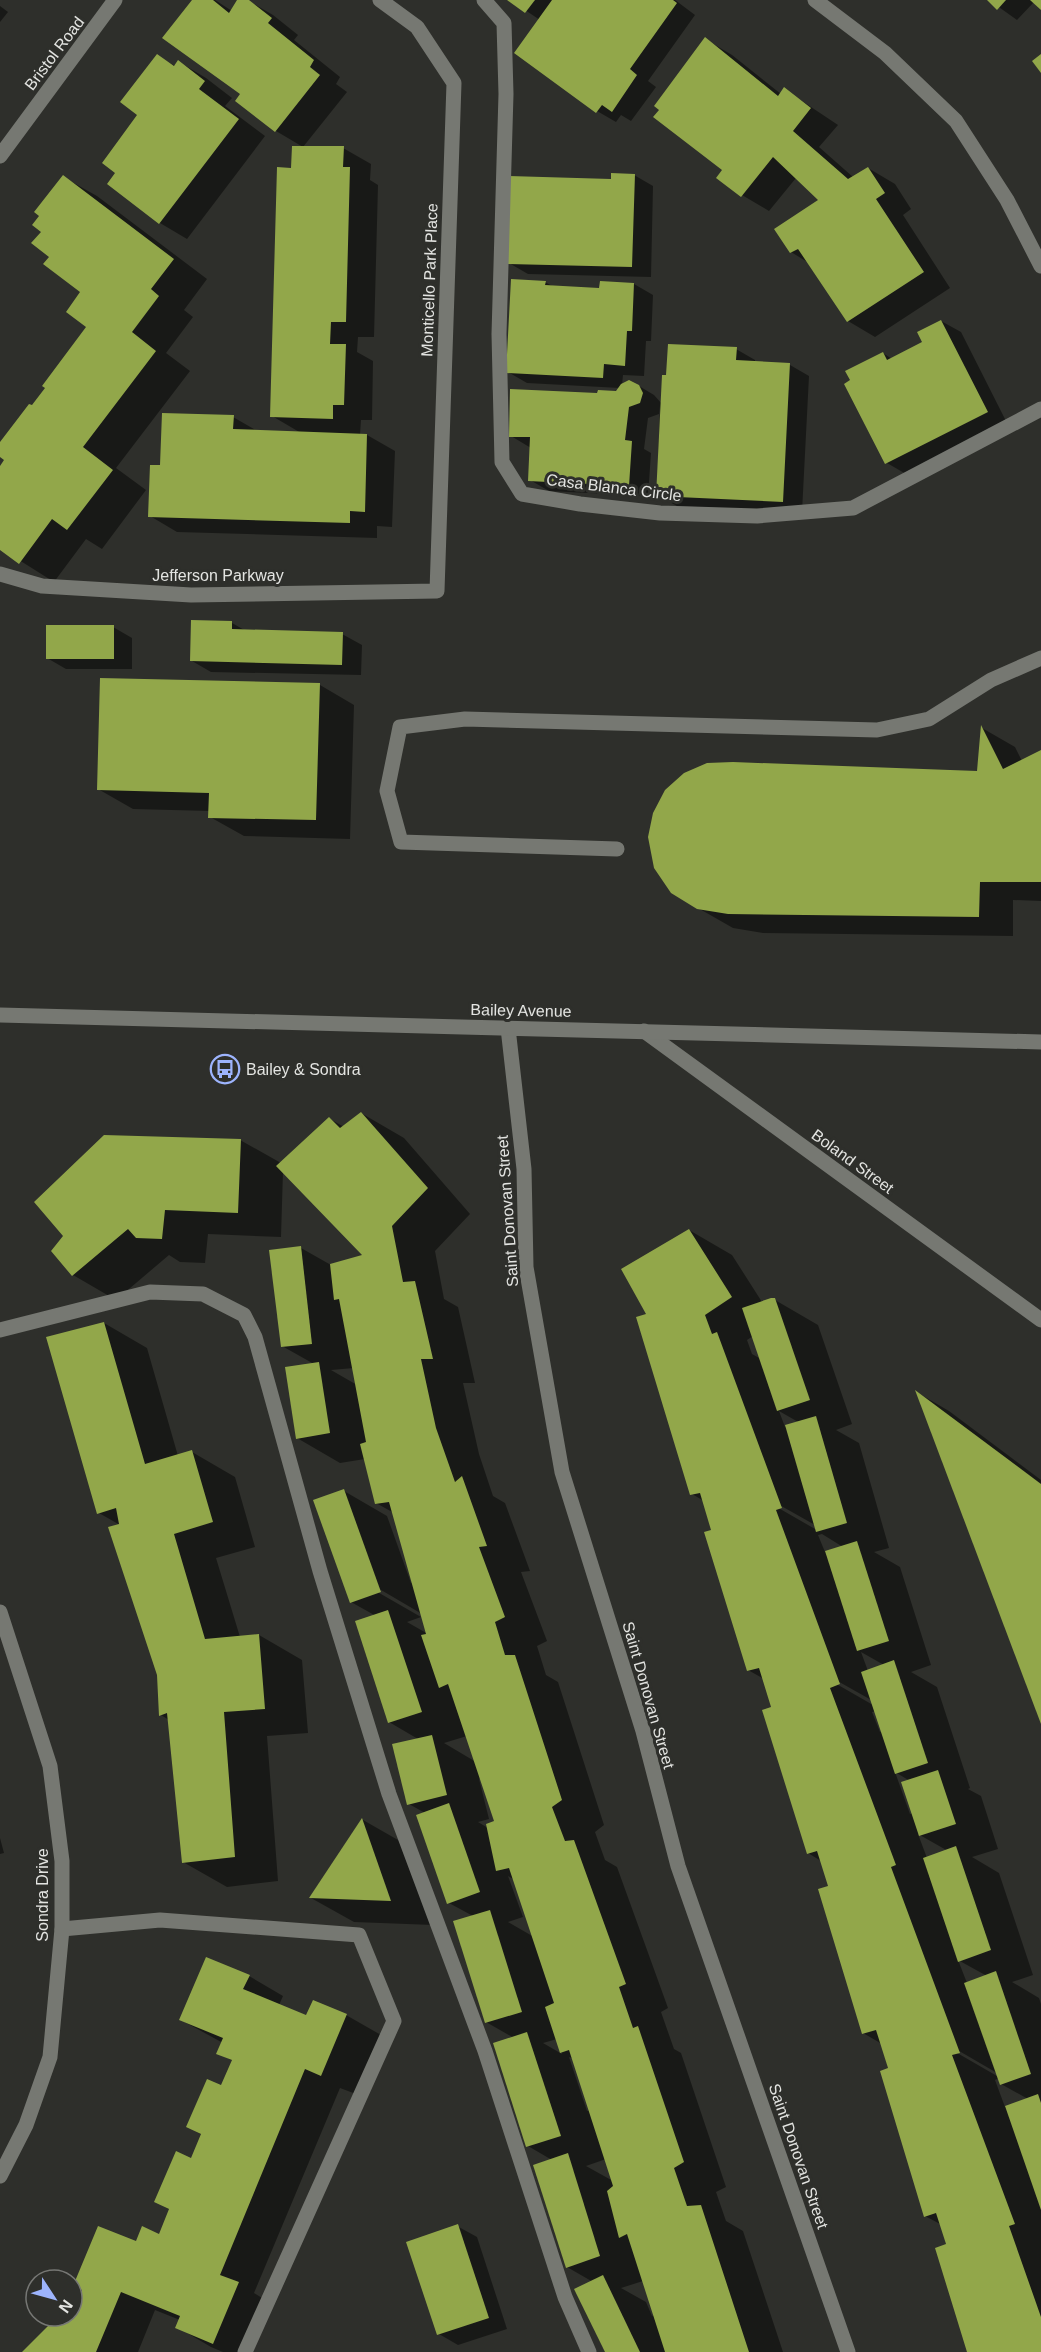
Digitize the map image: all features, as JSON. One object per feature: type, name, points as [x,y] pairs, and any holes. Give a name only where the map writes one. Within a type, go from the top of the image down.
[{"type":"street","name":"Bristol Road","points":[[0,156],[115,0]]},
{"type":"street","name":"Monticello Park Place","points":[[380,0],[417,27],[454,83],[437,591]]},
{"type":"street","name":"Casa Blanca Circle","points":[[484,0],[504,23],[506,94],[499,334],[502,462],[522,494],[580,504],[660,513],[757,516],[853,508],[1041,409]]},
{"type":"street","points":[[815,0],[885,53],[956,121],[1008,200],[1041,266]]},
{"type":"street","name":"Jefferson Parkway","points":[[0,574],[42,586],[191,595],[437,591]]},
{"type":"street","points":[[617,849],[401,842],[387,791],[400,727],[465,718],[877,730],[929,719],[991,680],[1041,657]]},
{"type":"street","name":"Bailey Avenue","points":[[0,1015],[1041,1041]]},
{"type":"street","name":"Saint Donovan Street","points":[[508,1028],[524,1169],[526,1267],[562,1472],[643,1731],[678,1866],[848,2352]]},
{"type":"street","name":"Boland Street","points":[[644,1031],[1041,1320]]},
{"type":"street","points":[[0,1330],[150,1292],[203,1294],[244,1315],[251,1330],[320,1571],[389,1794],[485,2051],[566,2297],[589,2352]]},
{"type":"street","name":"Sondra Drive","points":[[0,1612],[50,1766],[62,1861],[62,1929],[50,2057],[26,2125],[0,2176]]},
{"type":"street","points":[[62,1929],[160,1920],[359,1935],[394,2021],[245,2352]]},
{"type":"building","points":[[192,0],[213,0],[229,13],[237,0],[249,0],[272,18],[268,23],[314,60],[310,67],[320,75],[275,132],[235,101],[240,94],[162,38]]},
{"type":"building","points":[[507,0],[535,0],[525,13]]},
{"type":"building","points":[[552,0],[673,0],[677,3],[630,69],[637,75],[612,112],[602,105],[596,113],[514,53]]},
{"type":"building","points":[[987,0],[1006,0],[997,10]]},
{"type":"building","points":[[1030,0],[1041,0],[1041,10]]},
{"type":"building","points":[[705,37],[778,96],[784,87],[811,108],[793,131],[848,179],[868,167],[885,193],[876,199],[924,272],[847,322],[798,249],[790,253],[774,229],[818,200],[773,157],[741,197],[716,178],[722,170],[653,117],[659,110],[654,106]]},
{"type":"building","points":[[157,54],[174,66],[178,60],[205,81],[199,89],[239,119],[159,224],[107,184],[115,173],[102,163],[137,115],[120,102]]},
{"type":"building","points":[[1041,54],[1041,73],[1032,61]]},
{"type":"building","points":[[292,146],[344,146],[343,167],[350,167],[346,322],[331,322],[330,344],[346,344],[344,405],[333,405],[333,419],[270,417],[277,167],[291,168]]},
{"type":"building","points":[[611,173],[635,174],[632,267],[507,264],[509,176],[611,179]]},
{"type":"building","points":[[63,175],[174,259],[151,289],[159,296],[132,332],[156,351],[83,447],[113,470],[67,530],[52,519],[19,564],[0,550],[0,466],[4,460],[0,457],[0,442],[29,404],[32,405],[45,388],[42,386],[86,327],[66,312],[80,292],[43,264],[49,257],[31,243],[41,232],[32,225],[39,216],[34,212]]},
{"type":"building","points":[[511,279],[546,281],[545,285],[599,288],[600,281],[634,283],[632,331],[627,331],[625,366],[604,364],[603,378],[506,373]]},
{"type":"building","points":[[941,320],[988,412],[885,464],[844,384],[850,380],[845,371],[883,352],[887,360],[922,342],[917,332]]},
{"type":"building","points":[[668,344],[737,347],[736,360],[790,363],[783,502],[656,496],[662,375],[666,375]]},
{"type":"building","points":[[629,380],[639,385],[643,393],[640,403],[629,407],[625,440],[632,441],[629,486],[528,481],[530,437],[509,437],[510,389],[597,393],[598,390],[616,391],[621,384]]},
{"type":"building","points":[[162,413],[234,415],[233,429],[367,434],[365,512],[350,511],[350,523],[148,517],[150,465],[160,465]]},
{"type":"building","points":[[191,620],[232,621],[232,629],[343,632],[342,665],[190,661]]},
{"type":"building","points":[[46,625],[114,625],[114,659],[46,659]]},
{"type":"building","points":[[100,678],[320,683],[316,820],[208,818],[209,793],[97,790]]},
{"type":"building","points":[[981,725],[1003,769],[1041,750],[1041,882],[980,882],[979,917],[728,914],[697,909],[671,893],[654,868],[648,837],[653,813],[665,790],[684,773],[707,763],[733,762],[977,771]]},
{"type":"building","points":[[361,1112],[428,1188],[392,1226],[403,1282],[415,1281],[433,1359],[421,1359],[436,1428],[455,1482],[462,1476],[487,1546],[479,1547],[505,1617],[495,1622],[505,1655],[515,1655],[562,1800],[552,1807],[565,1841],[574,1840],[626,1984],[619,1987],[633,2028],[638,2026],[684,2162],[674,2168],[687,2206],[701,2205],[749,2352],[665,2352],[627,2234],[619,2238],[607,2191],[613,2186],[569,2050],[560,2053],[545,2007],[554,2003],[509,1868],[496,1871],[486,1824],[494,1821],[448,1684],[439,1688],[421,1635],[426,1634],[389,1502],[375,1504],[360,1444],[366,1442],[339,1299],[334,1300],[330,1264],[362,1255],[276,1166],[329,1117],[340,1128]]},
{"type":"building","points":[[104,1135],[241,1139],[238,1213],[165,1210],[162,1239],[136,1238],[128,1229],[72,1276],[51,1251],[63,1236],[34,1202]]},
{"type":"building","points":[[689,1229],[732,1297],[705,1315],[712,1334],[717,1332],[782,1508],[776,1510],[840,1684],[830,1688],[896,1865],[891,1867],[960,2053],[952,2055],[1015,2224],[1009,2226],[1041,2317],[1041,2352],[967,2352],[935,2248],[946,2244],[936,2213],[924,2217],[880,2071],[888,2068],[876,2030],[862,2034],[818,1889],[828,1886],[817,1851],[807,1854],[762,1710],[771,1707],[759,1668],[747,1671],[704,1532],[711,1530],[700,1493],[690,1495],[636,1317],[646,1314],[621,1269]]},
{"type":"building","points":[[301,1246],[312,1344],[281,1347],[269,1250]]},
{"type":"building","points":[[775,1298],[810,1400],[777,1411],[742,1308]]},
{"type":"building","points":[[104,1322],[145,1464],[192,1450],[213,1522],[174,1534],[205,1639],[259,1634],[265,1709],[224,1712],[235,1857],[182,1863],[167,1713],[159,1716],[157,1675],[108,1527],[119,1524],[116,1508],[97,1514],[46,1337]]},
{"type":"building","points":[[319,1362],[330,1433],[296,1439],[285,1367]]},
{"type":"building","points":[[915,1390],[1041,1484],[1041,1724]]},
{"type":"building","points":[[816,1416],[847,1523],[816,1532],[785,1425]]},
{"type":"building","points":[[344,1489],[381,1592],[350,1603],[313,1500]]},
{"type":"building","points":[[857,1541],[889,1641],[857,1651],[825,1551]]},
{"type":"building","points":[[388,1610],[422,1712],[388,1723],[355,1621]]},
{"type":"building","points":[[894,1660],[928,1763],[895,1774],[861,1672]]},
{"type":"building","points":[[432,1735],[447,1795],[407,1805],[392,1744]]},
{"type":"building","points":[[938,1770],[956,1824],[919,1836],[901,1782]]},
{"type":"building","points":[[449,1803],[480,1892],[447,1904],[416,1815]]},
{"type":"building","points":[[362,1818],[391,1901],[309,1898]]},
{"type":"building","points":[[956,1846],[991,1950],[958,1962],[923,1858]]},
{"type":"building","points":[[490,1910],[522,2012],[485,2023],[453,1921]]},
{"type":"building","points":[[206,1957],[250,1975],[243,1989],[306,2015],[313,2000],[347,2014],[321,2076],[305,2069],[220,2275],[239,2282],[213,2344],[175,2328],[180,2316],[121,2292],[96,2352],[22,2352],[46,2328],[84,2328],[84,2268],[80,2268],[98,2226],[136,2241],[142,2226],[159,2234],[169,2209],[154,2202],[176,2151],[191,2158],[201,2134],[186,2127],[207,2079],[221,2085],[232,2060],[216,2054],[223,2038],[179,2020]]},
{"type":"building","points":[[996,1971],[1031,2074],[1000,2085],[964,1983]]},
{"type":"building","points":[[527,2032],[561,2136],[526,2147],[493,2043]]},
{"type":"building","points":[[1038,2094],[1041,2103],[1041,2210],[1005,2106]]},
{"type":"building","points":[[568,2153],[600,2256],[566,2268],[533,2165]]},
{"type":"building","points":[[458,2224],[489,2318],[437,2335],[406,2242]]},
{"type":"building","points":[[603,2275],[640,2352],[605,2352],[574,2289]]},
{"type":"place","name":"Bailey & Sondra","points":[[225,1069]]}]
